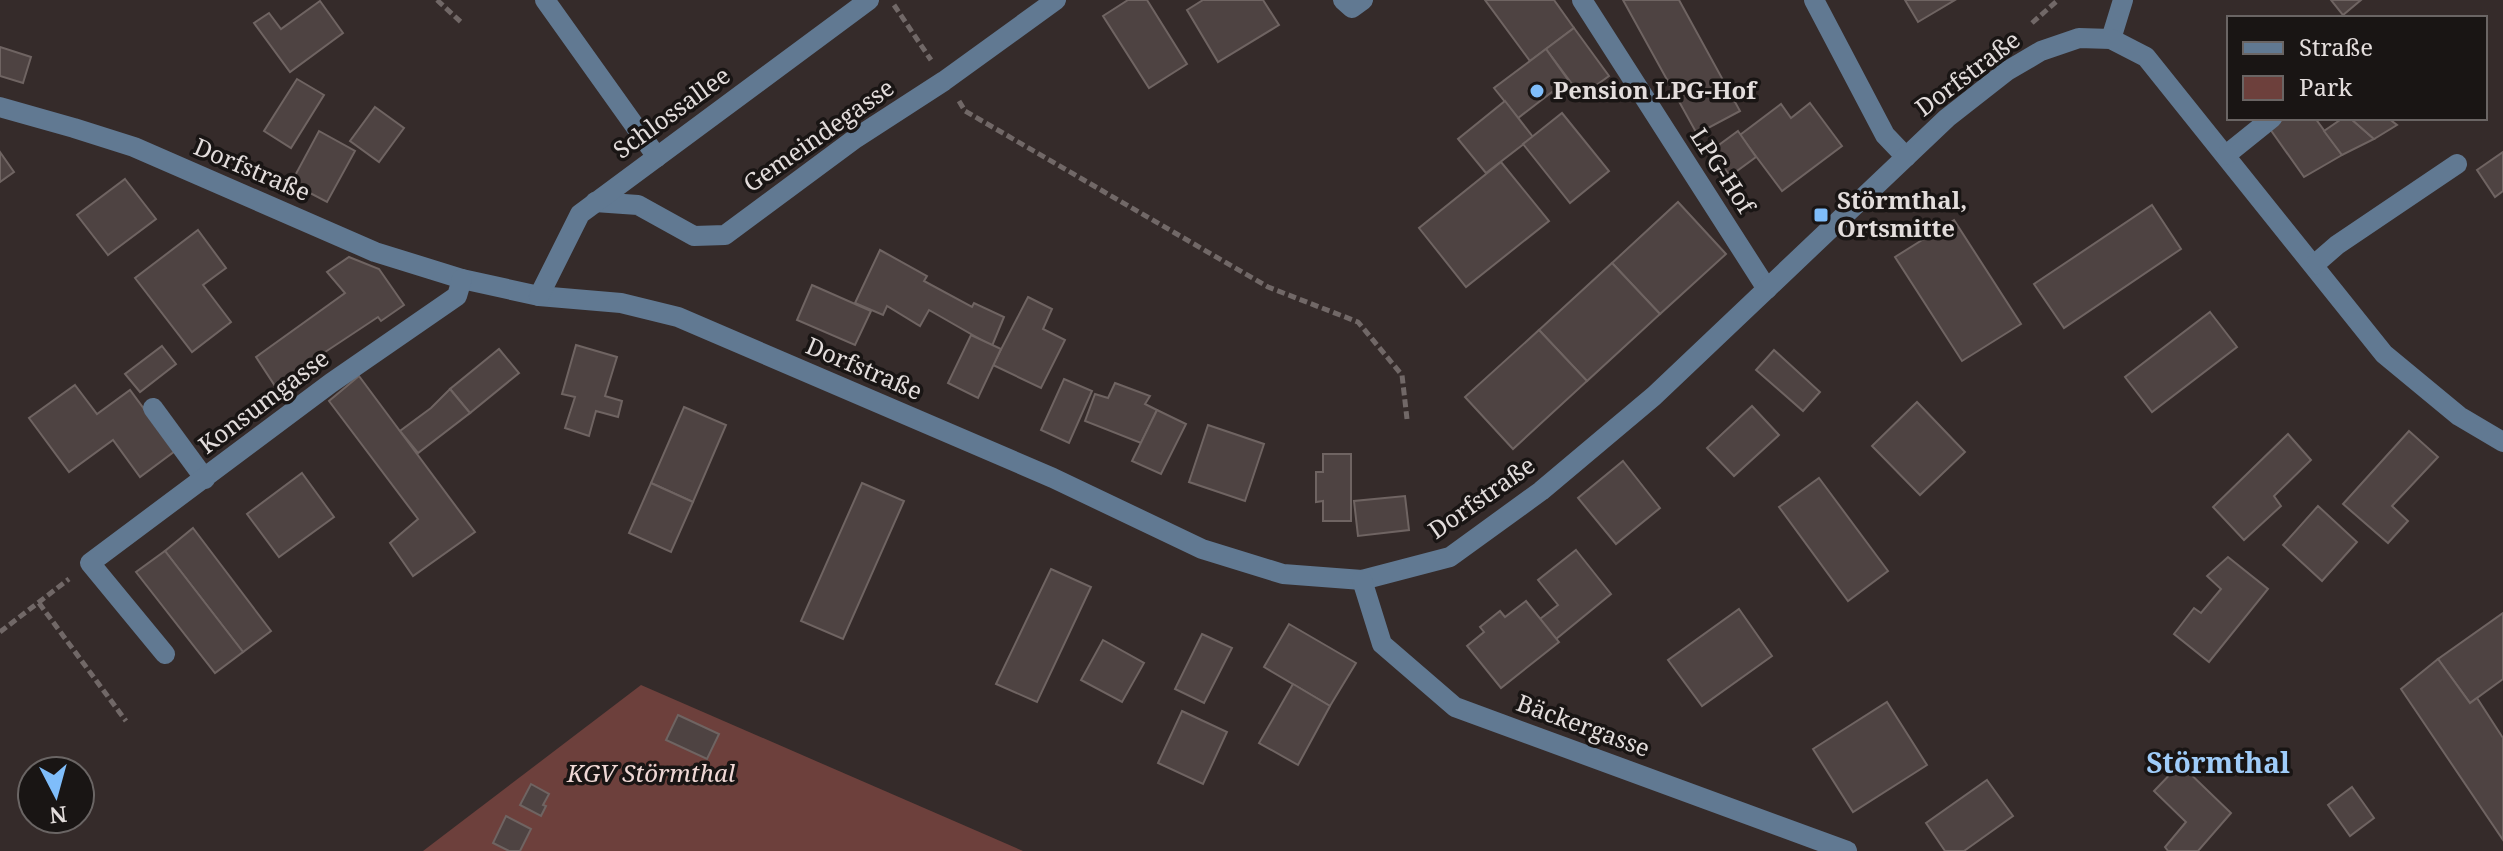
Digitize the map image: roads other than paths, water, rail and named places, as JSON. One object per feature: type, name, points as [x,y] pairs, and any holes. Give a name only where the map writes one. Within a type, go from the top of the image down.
[{"type":"street","points":[[545,0],[657,157]]},
{"type":"street","name":"Schlossallee","points":[[539,296],[580,214],[869,0]]},
{"type":"street","name":"Gemeindegasse","points":[[595,202],[638,205],[694,236],[725,235],[856,138],[944,81],[1056,0]]},
{"type":"street","points":[[1343,0],[1352,8],[1363,0]]},
{"type":"street","name":"LPG-Hof","points":[[1582,0],[1767,289]]},
{"type":"street","points":[[1814,0],[1885,135],[1906,157]]},
{"type":"street","points":[[2111,39],[2123,0]]},
{"type":"street","name":"Dorfstraße","points":[[0,107],[134,147],[375,252],[462,279],[539,296],[621,303],[678,317],[1053,478],[1202,549],[1283,574],[1362,580],[1450,557],[1541,491],[1642,406],[1947,118],[2007,71],[2041,51],[2079,38],[2111,39],[2146,57],[2384,354],[2459,416],[2503,442]]},
{"type":"street","points":[[2226,155],[2270,120]]},
{"type":"street","points":[[2314,265],[2337,245],[2457,164]]},
{"type":"street","name":"Konsumgasse","points":[[165,654],[90,563],[331,383],[457,296],[462,279]]},
{"type":"street","points":[[153,408],[205,479]]},
{"type":"street","name":"Bäckergasse","points":[[1362,580],[1382,644],[1455,707],[1847,851]]},
{"type":"place","name":"Pension LPG-Hof","points":[[1537,91]]},
{"type":"place","name":"Störmthal, Ortsmitte","points":[[1821,215]]},
{"type":"district","name":"Störmthal","points":[[2218,763]]},
{"type":"park label","name":"KGV Störmthal","points":[[651,774]]}]
